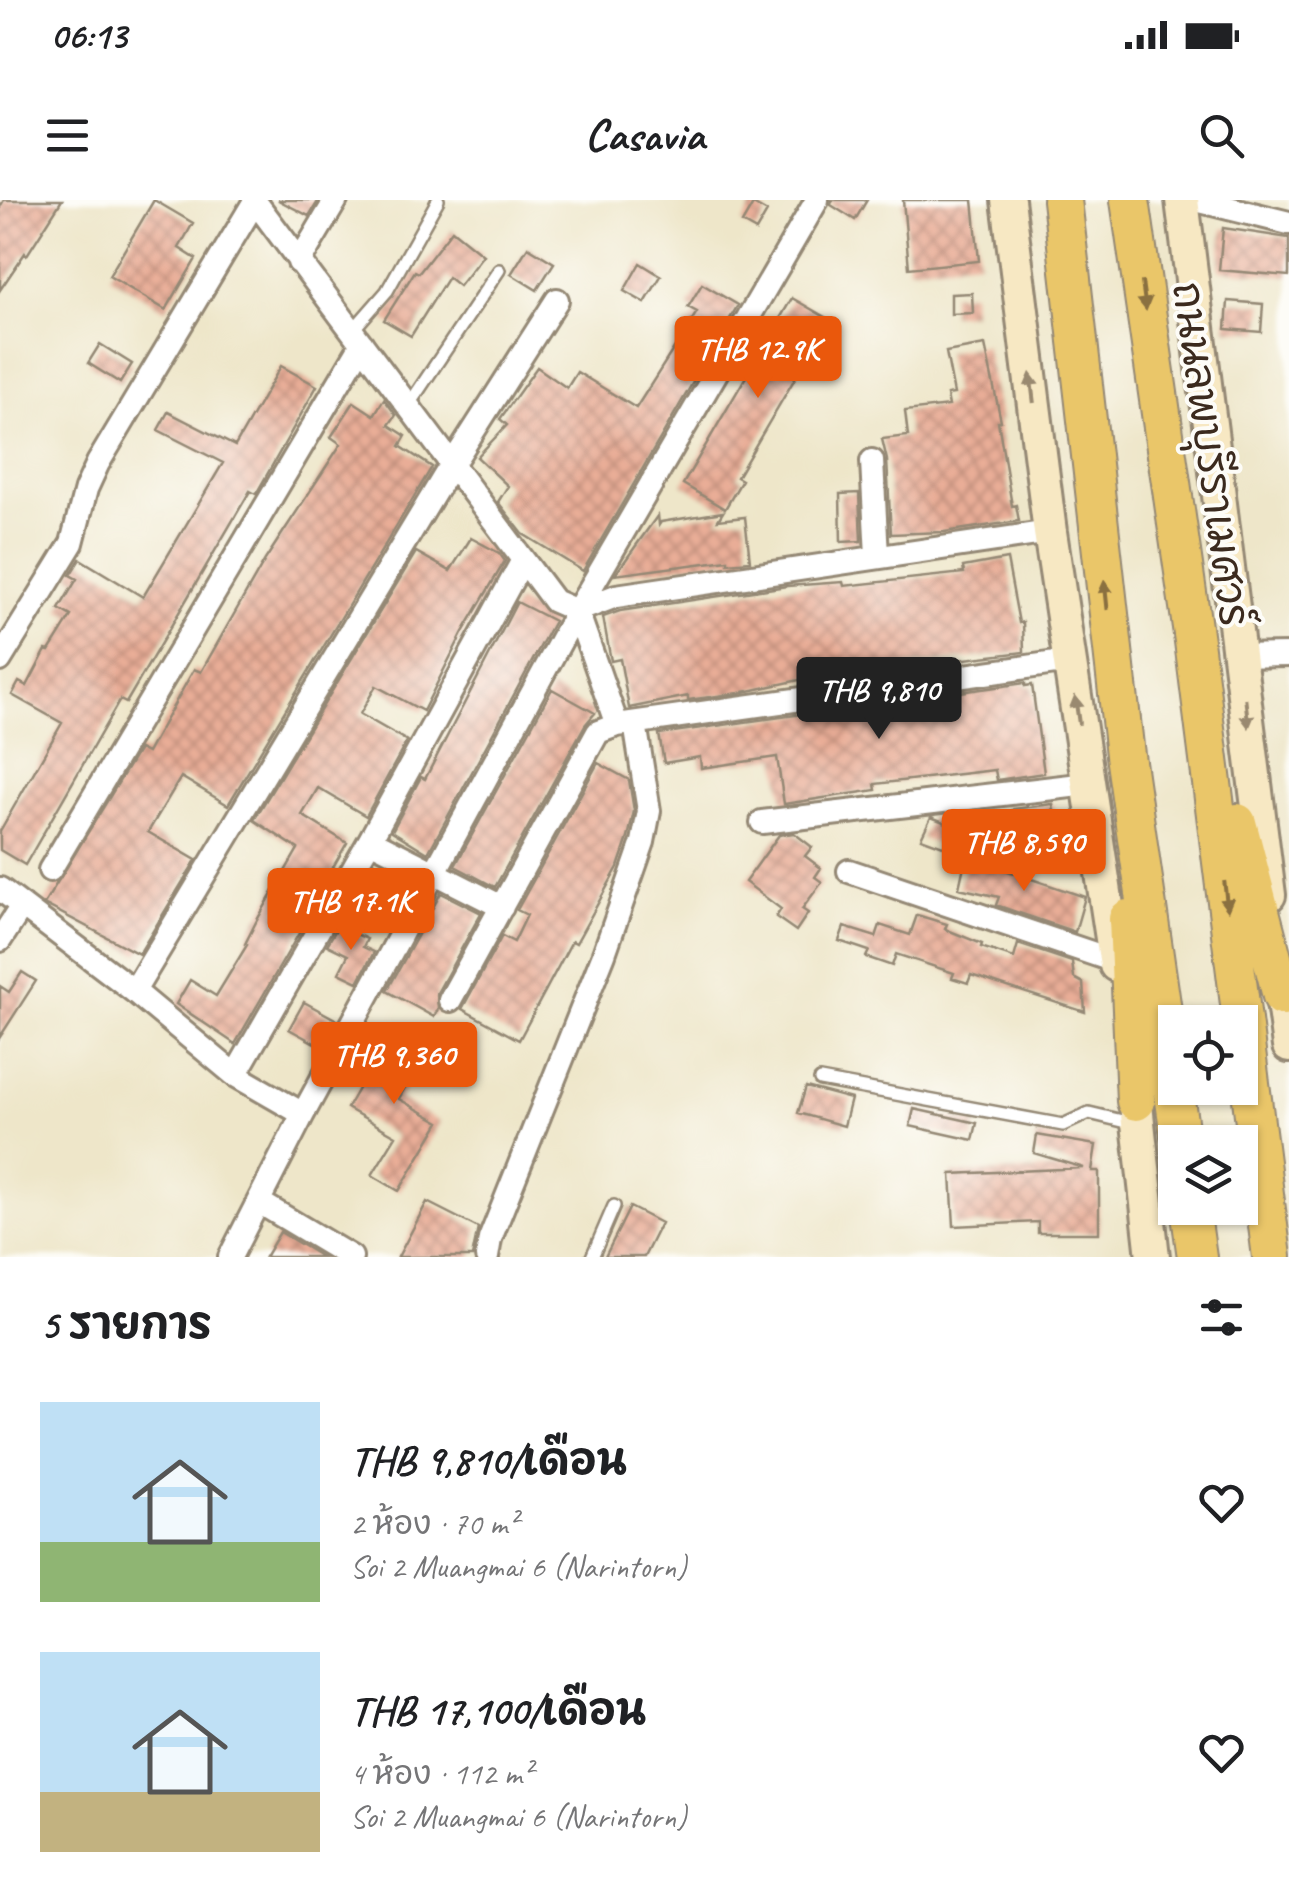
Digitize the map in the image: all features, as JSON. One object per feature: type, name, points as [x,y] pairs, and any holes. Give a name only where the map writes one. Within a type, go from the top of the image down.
[{"type":"main road","points":[[1008,200],[1050,532],[1137,1113],[1152,1257]]},
{"type":"main road","points":[[1062,200],[1125,754],[1179,1125]]},
{"type":"main road","name":"ถนนลพบุรีราเมศวร์","points":[[1130,200],[1194,641],[1272,1257]]},
{"type":"main road","points":[[1182,200],[1289,1046]]},
{"type":"main road","points":[[1194,641],[1282,996]]},
{"type":"main road","points":[[1125,754],[1128,958],[1137,1113]]},
{"type":"main road","points":[[1192,1225],[1197,1257]]},
{"type":"street","points":[[0,660],[72,543],[86,490],[98,464],[255,200],[554,601],[576,611],[626,724],[649,811],[643,842],[604,954],[490,1239],[487,1257]]},
{"type":"street","points":[[298,262],[336,200]]},
{"type":"street","points":[[230,1257],[303,1114],[576,611],[818,200]]},
{"type":"street","points":[[1196,200],[1289,223]]},
{"type":"street","points":[[134,991],[452,465],[558,300]]},
{"type":"street","points":[[50,870],[357,338]]},
{"type":"street","points":[[872,461],[877,556]]},
{"type":"street","points":[[576,611],[616,596],[1050,532]]},
{"type":"street","points":[[235,1075],[370,840],[523,560]]},
{"type":"street","points":[[1240,656],[1289,655]]},
{"type":"street","points":[[450,1000],[598,732],[626,724],[1070,662]]},
{"type":"street","points":[[762,822],[1088,784]]},
{"type":"street","points":[[370,840],[502,907]]},
{"type":"street","points":[[849,871],[1115,960]]},
{"type":"street","points":[[0,889],[134,991],[235,1075],[303,1114]]},
{"type":"street","points":[[0,940],[22,906]]},
{"type":"street","points":[[259,1202],[351,1257]]},
{"type":"lane","points":[[357,338],[438,200]]},
{"type":"lane","points":[[408,406],[500,270]]},
{"type":"lane","points":[[820,1080],[1063,1124],[1089,1113],[1137,1113]]},
{"type":"lane","points":[[592,1257],[614,1206]]},
{"type":"building","points":[[4,200],[62,200],[0,290],[0,207]]},
{"type":"building","points":[[154,200],[193,223],[179,248],[196,259],[166,310],[109,276]]},
{"type":"building","points":[[278,200],[319,200],[309,216]]},
{"type":"building","points":[[832,200],[867,200],[855,220],[831,205]]},
{"type":"building","points":[[903,200],[973,200],[979,261],[909,268]]},
{"type":"building","points":[[753,204],[767,212],[756,231],[742,223]]},
{"type":"building","points":[[1223,228],[1289,238],[1289,276],[1219,270]]},
{"type":"building","points":[[452,230],[483,255],[459,286],[448,277],[411,336],[384,320],[415,271],[419,273]]},
{"type":"building","points":[[528,247],[554,263],[537,290],[511,274]]},
{"type":"building","points":[[640,263],[661,276],[645,303],[624,291]]},
{"type":"building","points":[[702,284],[738,305],[583,571],[523,534],[498,502],[508,486],[477,457],[507,425],[500,419],[537,367],[567,388],[577,372],[636,408],[697,312],[688,307]]},
{"type":"building","points":[[972,293],[973,313],[951,314],[951,294]]},
{"type":"building","points":[[792,298],[837,324],[817,361],[808,356],[737,477],[742,480],[725,509],[683,484]]},
{"type":"building","points":[[1228,301],[1263,304],[1261,332],[1226,329]]},
{"type":"building","points":[[100,344],[132,364],[120,383],[88,363]]},
{"type":"building","points":[[985,345],[1001,421],[1012,506],[1016,505],[1019,521],[944,532],[891,534],[882,439],[908,436],[905,411],[949,406],[947,395],[954,394],[946,352]]},
{"type":"building","points":[[281,366],[317,386],[256,494],[250,491],[126,703],[120,700],[25,865],[0,850],[0,831],[62,723],[12,695],[19,682],[27,686],[46,650],[49,651],[71,616],[59,609],[77,579],[70,575],[80,559],[143,597],[223,463],[158,430],[168,412],[235,446]]},
{"type":"building","points":[[384,399],[396,415],[389,425],[406,436],[400,446],[432,467],[228,805],[181,777],[148,832],[196,860],[139,954],[44,904],[139,749],[147,753],[194,669],[201,672],[265,560],[341,444],[331,437],[354,402],[374,415]]},
{"type":"building","points":[[859,493],[861,541],[841,542],[840,494]]},
{"type":"building","points":[[723,512],[718,520],[745,517],[750,561],[728,560],[615,575],[658,515],[659,525]]},
{"type":"building","points":[[471,538],[499,553],[505,561],[423,711],[376,686],[360,714],[407,741],[366,816],[318,788],[302,815],[347,843],[333,867],[336,869],[235,1044],[176,1004],[190,980],[216,996],[298,849],[254,820],[416,552],[450,571]]},
{"type":"building","points":[[1007,559],[1019,623],[1023,622],[1024,652],[813,677],[739,693],[688,700],[688,696],[629,708],[620,659],[611,661],[603,617],[620,611],[787,586],[843,582],[844,586],[964,573],[963,567]]},
{"type":"building","points":[[517,602],[554,621],[428,853],[392,831],[421,777],[425,779]]},
{"type":"building","points":[[1032,685],[1044,773],[997,780],[995,770],[875,784],[876,790],[784,804],[777,757],[701,768],[700,757],[664,763],[659,734]]},
{"type":"building","points":[[552,689],[595,713],[495,887],[455,866]]},
{"type":"building","points":[[598,763],[629,780],[634,811],[628,838],[618,867],[576,943],[572,941],[519,1040],[462,1009],[502,936],[514,942],[527,915],[517,910]]},
{"type":"building","points":[[1053,804],[1057,839],[1017,844],[1013,809]]},
{"type":"building","points":[[931,817],[959,828],[951,849],[921,838]]},
{"type":"building","points":[[794,833],[812,847],[805,856],[821,868],[815,877],[822,882],[802,909],[808,913],[796,931],[776,917],[781,909],[745,882],[779,835]]},
{"type":"building","points":[[966,857],[1085,897],[1075,932],[996,905],[999,897],[959,888]]},
{"type":"building","points":[[383,863],[414,879],[405,895],[374,879]]},
{"type":"building","points":[[441,893],[481,913],[437,993],[434,1017],[387,991]]},
{"type":"building","points":[[917,915],[947,924],[945,929],[1014,958],[1018,944],[1072,962],[1074,978],[1083,983],[1085,1012],[971,975],[968,983],[952,978],[954,973],[896,954],[892,966],[866,957],[869,951],[839,941],[844,927],[876,937],[880,925],[910,935]]},
{"type":"building","points":[[338,926],[367,939],[363,947],[374,952],[358,982],[339,973],[348,955],[327,945]]},
{"type":"building","points":[[22,972],[36,981],[0,1037],[0,986],[9,992]]},
{"type":"building","points":[[304,1002],[337,1020],[322,1047],[289,1029]]},
{"type":"building","points":[[385,1029],[425,1049],[399,1099],[440,1122],[399,1191],[372,1175],[396,1136],[347,1108],[370,1068],[366,1066]]},
{"type":"building","points":[[806,1087],[851,1099],[844,1126],[798,1113]]},
{"type":"building","points":[[914,1109],[977,1123],[973,1140],[910,1126]]},
{"type":"building","points":[[1037,1135],[1096,1145],[1092,1171],[1099,1171],[1099,1233],[1038,1233],[1038,1222],[954,1226],[951,1174],[1084,1168],[1034,1153]]},
{"type":"building","points":[[427,1202],[478,1228],[472,1257],[398,1257]]},
{"type":"building","points":[[630,1207],[661,1223],[644,1257],[605,1257]]},
{"type":"building","points":[[280,1232],[322,1257],[265,1257]]}]
